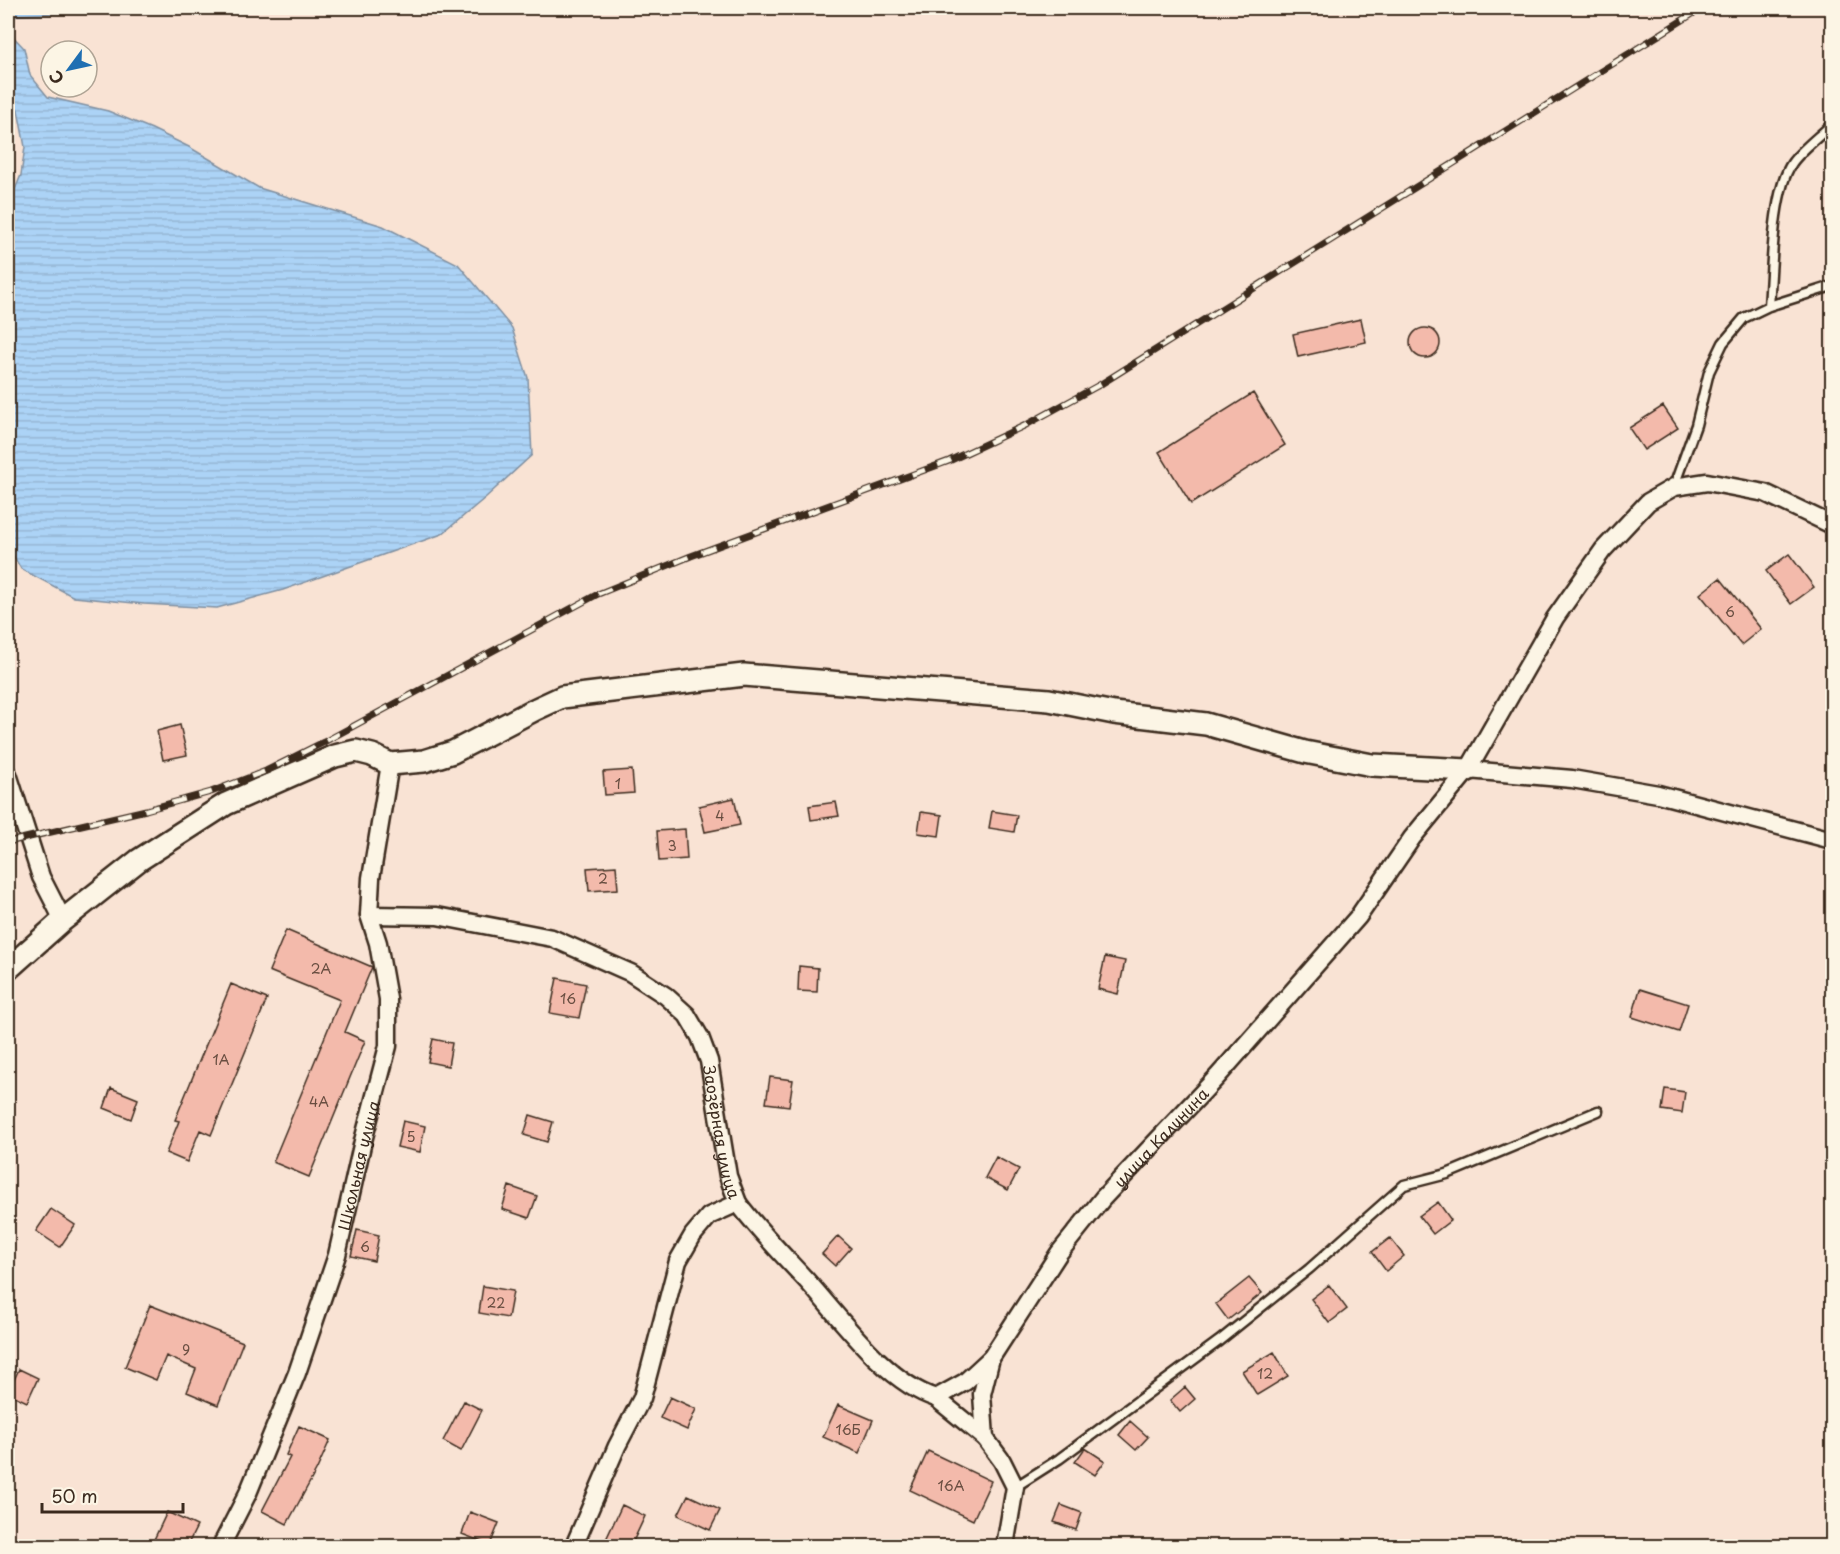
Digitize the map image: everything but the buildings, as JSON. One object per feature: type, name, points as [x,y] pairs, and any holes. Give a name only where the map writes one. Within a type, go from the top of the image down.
[{"type":"street","points":[[1674,487],[1707,482],[1765,493],[1833,525]]},
{"type":"street","name":"улица Калинина","points":[[985,1438],[982,1394],[991,1358],[1059,1253],[1103,1198],[1217,1077],[1358,917],[1412,838],[1468,770],[1555,618],[1603,550],[1648,502],[1674,487]]},
{"type":"street","points":[[8,969],[63,920],[139,860],[226,804],[335,756],[356,751],[372,755],[390,764],[424,761],[453,752],[562,697],[744,675],[1049,700],[1114,713],[1206,724],[1305,752],[1372,765],[1572,779],[1658,794],[1833,840]]},
{"type":"street","name":"Школьная улица","points":[[222,1546],[248,1493],[297,1373],[337,1255],[388,1046],[388,999],[378,943],[369,915],[371,878],[390,764]]},
{"type":"street","points":[[8,774],[41,877],[63,920]]},
{"type":"street","name":"Заозёрная улица","points":[[369,915],[437,916],[552,938],[631,973],[666,996],[687,1015],[700,1037],[709,1061],[728,1176],[738,1203],[709,1216],[693,1235],[678,1261],[642,1398],[617,1446],[574,1546]]},
{"type":"street","points":[[738,1203],[755,1227],[807,1282],[845,1327],[900,1380],[920,1393],[936,1398],[985,1438],[1002,1461],[1015,1487],[1005,1546]]},
{"type":"street","points":[[936,1398],[965,1382],[991,1358]]},
{"type":"lane","points":[[1769,306],[1776,223],[1782,185],[1792,163],[1833,124]]},
{"type":"lane","points":[[1674,487],[1696,425],[1709,372],[1722,343],[1744,318],[1769,306],[1833,286]]},
{"type":"lane","points":[[1015,1487],[1059,1459],[1219,1341],[1309,1269],[1404,1185],[1447,1174],[1598,1112]]},
{"type":"water","points":[[8,8],[83,8],[66,13],[18,15],[8,20]]},
{"type":"water","points":[[8,31],[24,48],[30,75],[39,86],[39,99],[57,99],[108,111],[189,147],[259,188],[383,226],[458,264],[512,328],[528,378],[532,455],[442,534],[283,590],[217,608],[74,597],[21,569],[8,546],[8,200],[11,199],[21,175],[25,147],[18,110],[8,98]]},
{"type":"railway","points":[[8,842],[146,810],[211,792],[266,771],[598,594],[691,556],[949,461],[1026,425],[1101,384],[1702,8]]}]
